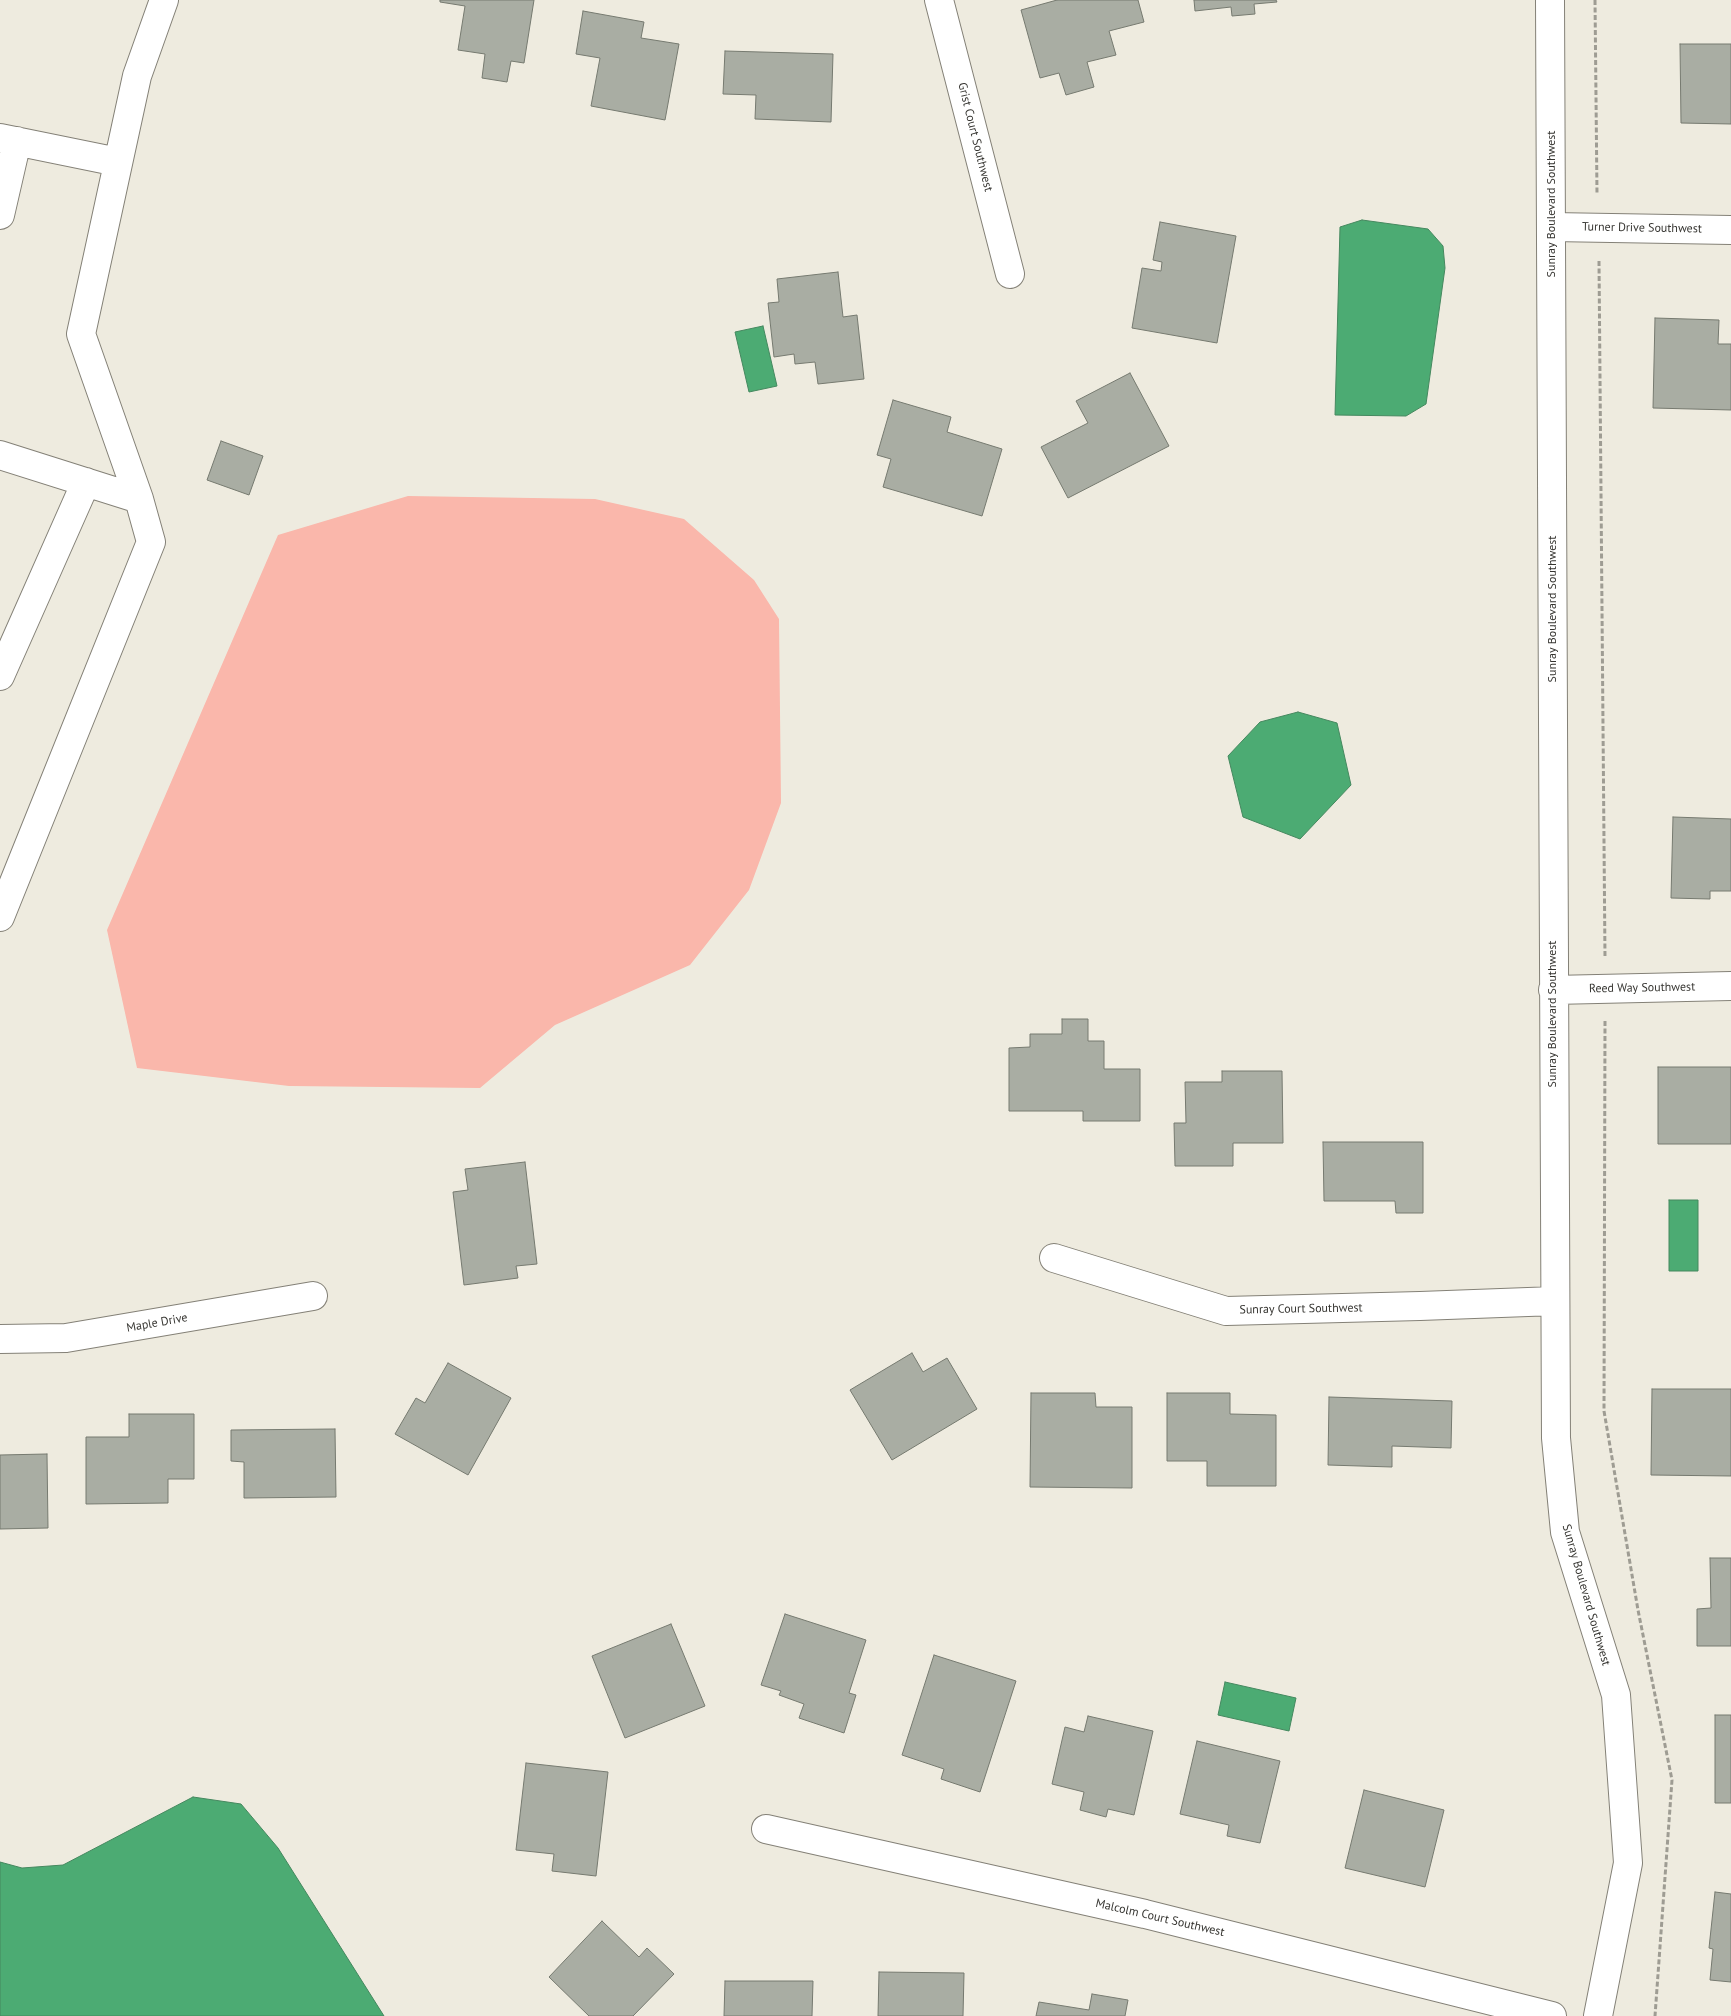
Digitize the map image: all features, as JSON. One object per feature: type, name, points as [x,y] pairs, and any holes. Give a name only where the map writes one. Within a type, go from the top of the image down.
[{"type":"street","points":[[0,917],[151,542],[139,498],[81,334],[137,76],[164,0]]},
{"type":"street","name":"Grist Court Southwest","points":[[939,0],[1010,274]]},
{"type":"street","name":"Sunray Boulevard Southwest","points":[[1550,0],[1556,1438],[1565,1532],[1616,1695],[1628,1863],[1598,2016]]},
{"type":"street","points":[[0,214],[9,140],[118,162]]},
{"type":"street","name":"Turner Drive Southwest","points":[[1552,227],[1731,230]]},
{"type":"street","points":[[0,455],[139,498]]},
{"type":"street","points":[[0,676],[86,482]]},
{"type":"street","name":"Reed Way Southwest","points":[[1553,990],[1731,986]]},
{"type":"street","name":"Sunray Court Southwest","points":[[1054,1258],[1226,1311],[1555,1301]]},
{"type":"street","name":"Maple Drive","points":[[0,1339],[66,1338],[313,1296]]},
{"type":"street","name":"Malcolm Court Southwest","points":[[766,1829],[1145,1914],[1552,2016]]},
{"type":"shaded area","points":[[1362,220],[1428,229],[1443,246],[1445,268],[1426,404],[1406,416],[1335,415],[1340,227]]},
{"type":"shaded area","points":[[763,326],[777,386],[749,392],[735,332]]},
{"type":"shaded area","points":[[408,496],[595,499],[684,519],[754,580],[779,619],[781,803],[749,890],[690,965],[555,1025],[480,1088],[289,1086],[137,1068],[107,930],[278,535]]},
{"type":"shaded area","points":[[1298,712],[1337,723],[1351,785],[1300,839],[1243,817],[1228,756],[1260,722]]},
{"type":"shaded area","points":[[1669,1200],[1698,1200],[1698,1271],[1669,1271]]},
{"type":"shaded area","points":[[1225,1682],[1296,1698],[1289,1731],[1218,1715]]},
{"type":"shaded area","points":[[193,1797],[241,1804],[278,1848],[384,2016],[0,2016],[0,1862],[22,1868],[63,1865]]},
{"type":"building","points":[[440,0],[534,0],[524,63],[511,61],[507,82],[482,78],[485,54],[458,50],[465,6],[440,2]]},
{"type":"building","points":[[1057,0],[1138,0],[1144,22],[1109,31],[1116,55],[1087,62],[1094,87],[1066,95],[1059,73],[1040,78],[1021,10]]},
{"type":"building","points":[[1194,0],[1276,0],[1277,2],[1254,4],[1255,14],[1232,16],[1231,7],[1195,11]]},
{"type":"building","points":[[583,11],[644,22],[641,38],[679,44],[665,120],[591,106],[600,58],[576,54]]},
{"type":"building","points":[[1680,44],[1731,44],[1731,124],[1681,123]]},
{"type":"building","points":[[725,51],[833,54],[831,122],[755,119],[756,95],[723,94]]},
{"type":"building","points":[[1160,222],[1236,236],[1217,343],[1132,328],[1142,268],[1161,271],[1162,262],[1153,260]]},
{"type":"building","points":[[838,272],[843,317],[857,315],[864,379],[818,384],[815,362],[795,364],[794,354],[774,357],[768,303],[779,302],[777,279]]},
{"type":"building","points":[[1655,318],[1719,320],[1718,344],[1731,344],[1731,410],[1653,408]]},
{"type":"building","points":[[1130,373],[1169,446],[1068,498],[1041,447],[1088,423],[1076,401]]},
{"type":"building","points":[[893,400],[951,417],[947,432],[1002,449],[982,516],[883,487],[891,459],[877,455]]},
{"type":"building","points":[[221,441],[263,456],[249,495],[207,480]]},
{"type":"building","points":[[1673,817],[1731,819],[1731,891],[1710,891],[1710,899],[1671,898]]},
{"type":"building","points":[[1062,1019],[1088,1019],[1088,1041],[1104,1041],[1104,1069],[1140,1069],[1140,1121],[1083,1121],[1083,1111],[1009,1111],[1009,1048],[1030,1047],[1030,1034],[1062,1034]]},
{"type":"building","points":[[1658,1067],[1731,1067],[1731,1144],[1658,1144]]},
{"type":"building","points":[[1222,1071],[1282,1071],[1283,1143],[1233,1143],[1233,1166],[1175,1166],[1174,1123],[1186,1123],[1185,1082],[1222,1082]]},
{"type":"building","points":[[1323,1142],[1423,1142],[1423,1213],[1396,1213],[1395,1201],[1324,1201]]},
{"type":"building","points":[[525,1162],[537,1264],[516,1266],[518,1278],[464,1285],[453,1192],[468,1190],[465,1169]]},
{"type":"building","points":[[912,1353],[923,1372],[947,1358],[977,1409],[892,1460],[850,1390]]},
{"type":"building","points":[[448,1363],[511,1398],[468,1475],[395,1434],[416,1398],[425,1403]]},
{"type":"building","points":[[1652,1389],[1731,1389],[1731,1476],[1651,1475]]},
{"type":"building","points":[[1031,1393],[1095,1393],[1096,1407],[1132,1407],[1132,1488],[1030,1487]]},
{"type":"building","points":[[1167,1393],[1230,1393],[1230,1414],[1276,1415],[1276,1486],[1207,1486],[1207,1461],[1167,1461]]},
{"type":"building","points":[[1329,1397],[1452,1401],[1451,1448],[1392,1446],[1392,1467],[1328,1465]]},
{"type":"building","points":[[129,1414],[194,1414],[194,1479],[168,1479],[168,1503],[86,1504],[86,1437],[129,1437]]},
{"type":"building","points":[[335,1429],[336,1497],[244,1498],[244,1462],[231,1461],[231,1430]]},
{"type":"building","points":[[47,1454],[48,1528],[0,1529],[0,1455]]},
{"type":"building","points":[[1710,1558],[1731,1558],[1731,1646],[1697,1646],[1697,1609],[1711,1608]]},
{"type":"building","points":[[785,1614],[866,1640],[849,1693],[856,1695],[844,1733],[799,1718],[804,1704],[779,1695],[781,1691],[761,1685]]},
{"type":"building","points":[[671,1624],[705,1706],[625,1738],[592,1656]]},
{"type":"building","points":[[934,1655],[1016,1681],[980,1792],[941,1779],[944,1769],[902,1755]]},
{"type":"building","points":[[1715,1715],[1731,1715],[1731,1803],[1715,1803]]},
{"type":"building","points":[[1088,1716],[1153,1731],[1134,1815],[1108,1809],[1106,1817],[1080,1810],[1084,1792],[1052,1784],[1065,1727],[1084,1732]]},
{"type":"building","points":[[1197,1741],[1280,1761],[1260,1843],[1227,1836],[1229,1825],[1180,1814]]},
{"type":"building","points":[[526,1763],[608,1772],[596,1876],[552,1871],[554,1854],[516,1850]]},
{"type":"building","points":[[1364,1790],[1444,1810],[1425,1887],[1345,1868]]},
{"type":"building","points":[[1715,1892],[1731,1894],[1731,1982],[1710,1980],[1713,1949],[1709,1948]]},
{"type":"building","points":[[602,1921],[639,1957],[647,1948],[674,1974],[633,2016],[589,2016],[549,1977]]},
{"type":"building","points":[[879,1972],[964,1973],[963,2016],[878,2016]]},
{"type":"building","points":[[725,1981],[813,1981],[812,2016],[724,2016]]},
{"type":"building","points":[[1092,1994],[1128,2000],[1125,2016],[1036,2016],[1039,2002],[1089,2010]]}]
